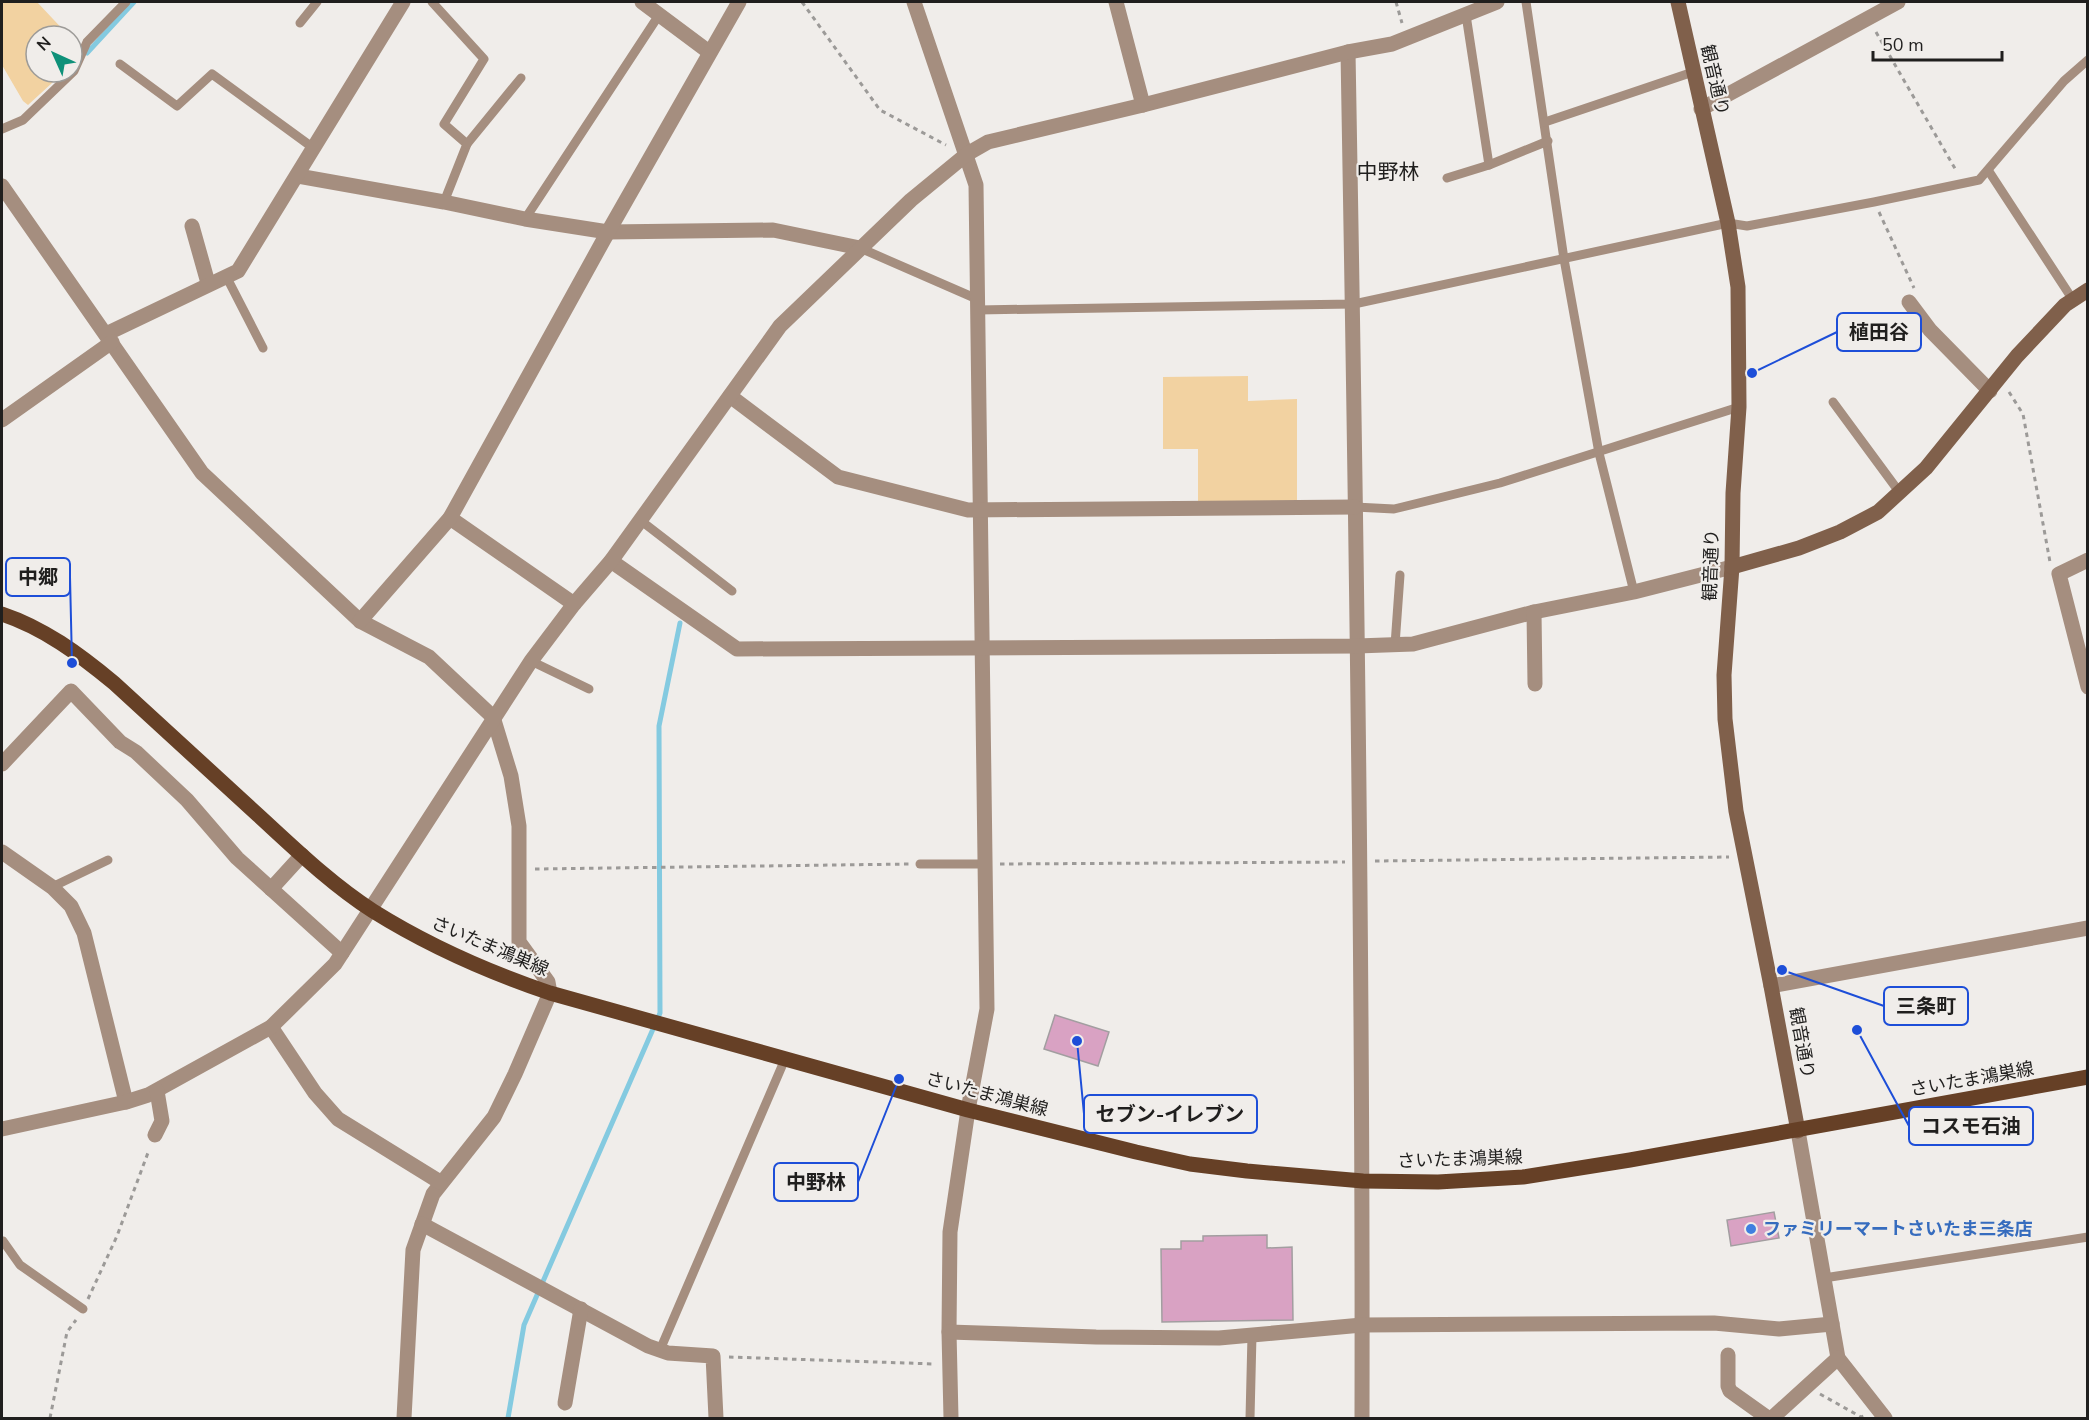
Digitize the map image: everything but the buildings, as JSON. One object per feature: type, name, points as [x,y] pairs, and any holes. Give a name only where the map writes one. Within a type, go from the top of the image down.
[{"type":"main road","name":"さいたま鴻巣線","points":[[2,614],[22,621],[83,657],[302,855],[371,910],[464,960],[505,978],[550,993],[968,1110],[1058,1134],[1190,1164],[1363,1181],[1438,1182],[1523,1177],[1798,1131],[2088,1077]]},
{"type":"street","points":[[2,420],[109,338],[208,284],[238,271],[403,2]]},
{"type":"street","points":[[642,2],[709,52]]},
{"type":"street","points":[[360,621],[450,518],[738,2]]},
{"type":"street","points":[[914,2],[976,185],[987,1009],[968,1110],[950,1232],[951,1419]]},
{"type":"street","points":[[1116,2],[1143,105]]},
{"type":"street","points":[[2,1129],[126,1102],[157,1091],[271,1027],[335,964],[531,661],[574,604],[611,561],[780,327],[964,148],[1348,52],[1392,44],[1497,2]]},
{"type":"street","name":"観音通り","points":[[1678,2],[1728,223],[1738,287],[1739,407],[1733,493],[1732,567],[1724,675],[1729,769],[1798,1131]]},
{"type":"street","points":[[1701,109],[1898,2]]},
{"type":"street","points":[[1348,52],[1354,304],[1361,861],[1362,1419]]},
{"type":"street","points":[[298,176],[525,219],[608,232],[773,230],[860,249]]},
{"type":"street","points":[[2,186],[202,473],[360,621],[429,657],[493,717],[511,776],[519,826],[519,942],[548,982],[550,993],[494,1117],[440,1182],[433,1194],[413,1250],[404,1419]]},
{"type":"street","points":[[192,226],[208,284]]},
{"type":"street","points":[[611,561],[737,649],[1413,644],[1534,612],[1634,592],[1732,567],[1798,548],[1840,532],[1878,512],[1900,494],[1926,468],[2017,356],[2065,304],[2088,290]]},
{"type":"street","points":[[1909,302],[1930,330],[1990,391]]},
{"type":"street","points":[[730,396],[838,477],[968,510],[1355,507]]},
{"type":"street","points":[[450,518],[574,604]]},
{"type":"street","points":[[2088,560],[2059,574],[2088,687]]},
{"type":"street","points":[[1534,612],[1535,684]]},
{"type":"street","points":[[2,764],[72,691],[120,742],[136,752],[187,800],[237,858],[342,953]]},
{"type":"street","points":[[2,852],[52,887],[71,906],[84,933],[126,1102]]},
{"type":"street","points":[[271,889],[302,855]]},
{"type":"street","points":[[1771,986],[2088,928]]},
{"type":"street","points":[[271,1027],[315,1093],[338,1119],[440,1182]]},
{"type":"street","points":[[155,1135],[162,1121],[157,1091]]},
{"type":"street","points":[[1798,1131],[1838,1358],[1882,1414]]},
{"type":"street","points":[[422,1224],[648,1346],[690,1356],[713,1356],[716,1419]]},
{"type":"street","points":[[565,1403],[581,1309]]},
{"type":"street","points":[[949,1332],[1219,1338],[1362,1325],[1714,1323],[1779,1329],[1832,1324]]},
{"type":"street","points":[[1728,1355],[1730,1391],[1770,1419],[1838,1358]]},
{"type":"lane","points":[[2,129],[23,120],[74,71],[87,42],[126,2]]},
{"type":"lane","points":[[300,23],[317,2]]},
{"type":"lane","points":[[432,2],[484,59],[444,124],[467,144]]},
{"type":"lane","points":[[1526,2],[1564,258],[1599,453],[1634,592]]},
{"type":"lane","points":[[525,219],[659,15]]},
{"type":"lane","points":[[1466,15],[1488,165]]},
{"type":"lane","points":[[860,249],[977,304],[1354,304],[1728,223],[1747,225],[1979,180],[2064,81],[2088,60]]},
{"type":"lane","points":[[120,64],[177,106],[212,74],[312,147]]},
{"type":"lane","points":[[1545,123],[1693,72]]},
{"type":"lane","points":[[444,202],[467,144],[521,78]]},
{"type":"lane","points":[[1447,178],[1488,165],[1548,141]]},
{"type":"lane","points":[[1988,170],[2073,300]]},
{"type":"lane","points":[[226,276],[263,348]]},
{"type":"lane","points":[[1833,402],[1900,494]]},
{"type":"lane","points":[[1355,507],[1394,509],[1500,483],[1739,407]]},
{"type":"lane","points":[[640,520],[732,591]]},
{"type":"lane","points":[[1395,645],[1400,575]]},
{"type":"lane","points":[[531,661],[589,689]]},
{"type":"lane","points":[[52,887],[108,860]]},
{"type":"lane","points":[[920,864],[985,864]]},
{"type":"lane","points":[[660,1350],[785,1059]]},
{"type":"lane","points":[[1824,1278],[2088,1237]]},
{"type":"lane","points":[[2,1239],[20,1265],[83,1309]]},
{"type":"lane","points":[[1250,1419],[1252,1335]]},
{"type":"path","points":[[802,2],[880,110],[947,146],[964,148]]},
{"type":"path","points":[[1396,2],[1406,39]]},
{"type":"path","points":[[1868,18],[1964,184]]},
{"type":"path","points":[[519,870],[920,864]]},
{"type":"path","points":[[50,1419],[67,1332],[83,1309],[117,1236],[155,1135]]},
{"type":"path","points":[[713,1356],[949,1365]]},
{"type":"path","points":[[1818,1393],[1861,1417],[1882,1414]]},
{"type":"shaded area","points":[[2,2],[37,2],[58,24],[24,24],[24,84],[51,84],[28,105],[23,101],[2,65]]},
{"type":"shaded area","points":[[1248,376],[1248,401],[1297,399],[1297,503],[1198,501],[1198,449],[1163,449],[1163,377]]},
{"type":"waterway","points":[[87,53],[134,2]]},
{"type":"waterway","points":[[508,1418],[524,1325],[660,1013],[659,726],[680,623]]},
{"type":"place","name":"植田谷","points":[[1752,373]]},
{"type":"place","name":"中郷","points":[[72,663]]},
{"type":"place","name":"三条町","points":[[1782,970]]},
{"type":"place","name":"コスモ石油","points":[[1857,1030]]},
{"type":"place","name":"セブン-イレブン","points":[[1077,1041]]},
{"type":"place","name":"中野林","points":[[899,1079]]},
{"type":"place","name":"ファミリーマートさいたま三条店","points":[[1751,1229]]},
{"type":"district","name":"中野林","points":[[1388,172]]}]
